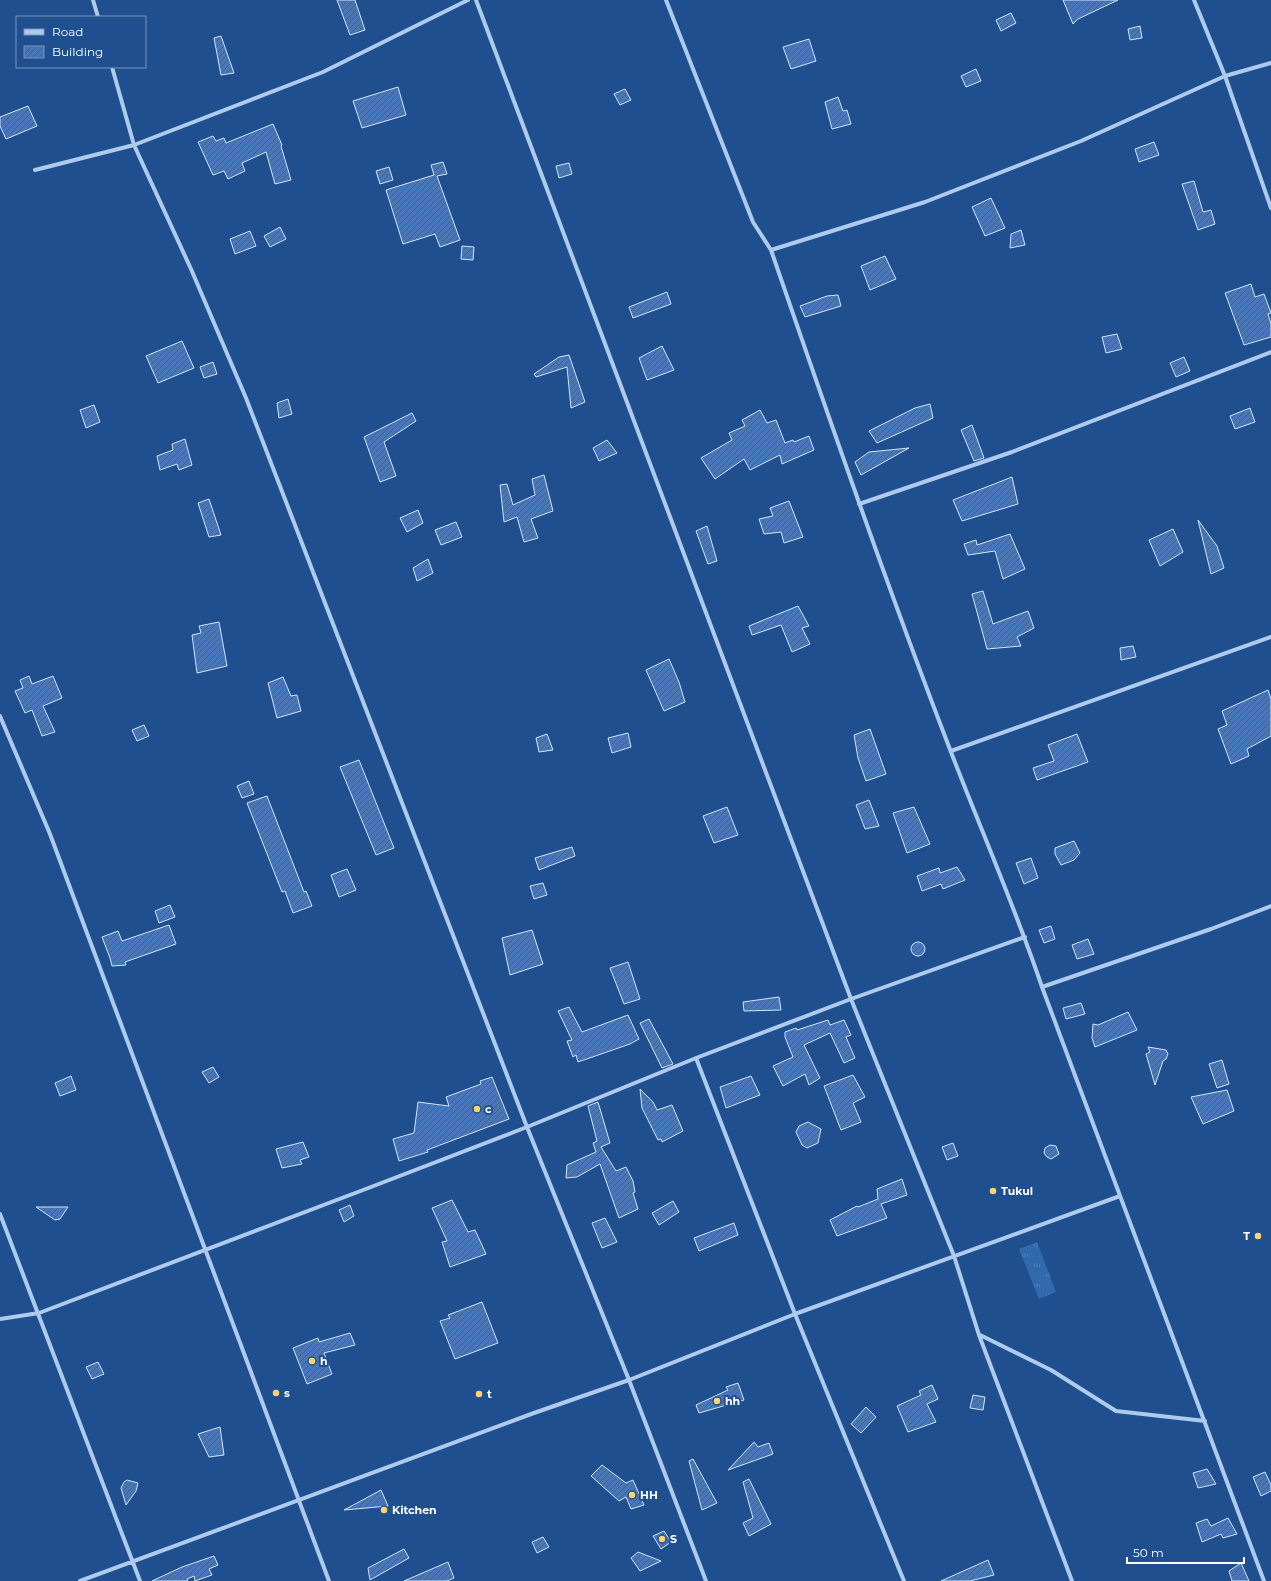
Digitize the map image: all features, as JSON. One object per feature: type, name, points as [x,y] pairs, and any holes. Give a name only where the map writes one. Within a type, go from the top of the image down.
[{"type":"street","points":[[93,0],[98,16]]},
{"type":"street","points":[[35,170],[134,145],[323,72],[468,0]]},
{"type":"street","points":[[476,0],[851,999],[954,1256],[979,1335],[1072,1581]]},
{"type":"street","points":[[666,0],[752,222],[771,250],[859,504],[951,751],[1025,937],[1042,987],[1264,1581]]},
{"type":"street","points":[[1194,0],[1225,76],[1271,208]]},
{"type":"street","points":[[771,250],[925,202],[1081,141],[1225,76],[1271,63]]},
{"type":"street","points":[[112,68],[134,145],[192,269],[246,398],[527,1127],[629,1380],[706,1581]]},
{"type":"street","points":[[859,504],[1012,452],[1271,352]]},
{"type":"street","points":[[951,751],[1271,637]]},
{"type":"street","points":[[0,716],[50,834],[329,1581]]},
{"type":"street","points":[[1042,987],[1211,929],[1271,906]]},
{"type":"street","points":[[0,1319],[38,1313],[527,1127],[696,1058],[851,999],[1025,937]]},
{"type":"street","points":[[696,1058],[796,1314],[904,1581]]},
{"type":"street","points":[[80,1581],[534,1413],[629,1380],[796,1314],[1120,1196]]},
{"type":"street","points":[[0,1214],[140,1581]]},
{"type":"street","points":[[979,1335],[1052,1370],[1116,1411],[1205,1421]]},
{"type":"green space","points":[[1037,1242],[1056,1292],[1039,1299],[1019,1249]]},
{"type":"building","points":[[337,0],[355,0],[365,30],[350,35]]},
{"type":"building","points":[[1063,0],[1118,0],[1078,19],[1073,24]]},
{"type":"building","points":[[1011,13],[1016,23],[1001,31],[996,20]]},
{"type":"building","points":[[1140,26],[1142,38],[1130,40],[1128,29]]},
{"type":"building","points":[[221,36],[234,73],[221,75],[214,38]]},
{"type":"building","points":[[809,39],[816,61],[791,69],[783,47]]},
{"type":"building","points":[[976,69],[981,81],[966,87],[961,76]]},
{"type":"building","points":[[398,87],[406,115],[362,128],[353,101]]},
{"type":"building","points":[[625,89],[631,100],[620,105],[614,94]]},
{"type":"building","points":[[838,97],[843,111],[847,110],[851,124],[832,129],[825,102]]},
{"type":"building","points":[[28,106],[37,126],[6,139],[0,126],[0,117]]},
{"type":"building","points":[[273,124],[282,145],[281,146],[291,180],[275,184],[266,152],[242,163],[245,171],[228,179],[224,171],[213,175],[198,142],[213,136],[216,141],[224,138],[226,143]]},
{"type":"building","points":[[1154,142],[1159,155],[1139,162],[1135,149]]},
{"type":"building","points":[[443,162],[447,174],[437,176],[460,240],[440,247],[435,234],[403,244],[386,190],[434,175],[431,165]]},
{"type":"building","points":[[569,163],[572,174],[559,178],[556,166]]},
{"type":"building","points":[[389,167],[393,180],[380,184],[376,171]]},
{"type":"building","points":[[1194,181],[1203,212],[1211,210],[1215,224],[1198,230],[1182,184]]},
{"type":"building","points":[[991,198],[1005,228],[985,236],[972,207]]},
{"type":"building","points":[[280,227],[286,239],[270,247],[264,236]]},
{"type":"building","points":[[1021,230],[1025,245],[1010,248],[1011,234]]},
{"type":"building","points":[[250,231],[256,246],[235,254],[230,239]]},
{"type":"building","points":[[462,246],[474,247],[473,260],[461,259]]},
{"type":"building","points":[[885,256],[896,279],[870,290],[861,266]]},
{"type":"building","points":[[1251,284],[1255,297],[1264,294],[1271,313],[1268,314],[1271,324],[1271,337],[1244,345],[1225,293]]},
{"type":"building","points":[[667,292],[671,304],[633,318],[629,307]]},
{"type":"building","points":[[838,295],[841,306],[805,317],[800,306],[827,296]]},
{"type":"building","points":[[1117,334],[1122,349],[1106,353],[1102,337]]},
{"type":"building","points":[[182,341],[194,368],[158,383],[146,356]]},
{"type":"building","points":[[662,346],[674,370],[647,380],[639,358]]},
{"type":"building","points":[[569,355],[585,402],[571,408],[567,367],[536,377],[534,374],[559,357]]},
{"type":"building","points":[[1184,357],[1190,371],[1176,377],[1170,363]]},
{"type":"building","points":[[213,362],[217,374],[204,378],[200,367]]},
{"type":"building","points":[[288,399],[292,414],[279,418],[277,403]]},
{"type":"building","points":[[930,404],[933,418],[877,443],[869,431],[915,408]]},
{"type":"building","points":[[94,405],[100,422],[86,428],[80,410]]},
{"type":"building","points":[[1250,408],[1255,422],[1235,429],[1230,416]]},
{"type":"building","points":[[760,410],[767,423],[776,420],[785,443],[793,440],[794,442],[809,436],[814,450],[782,464],[780,455],[750,470],[744,459],[715,479],[701,458],[732,440],[729,433],[745,426],[742,420]]},
{"type":"building","points":[[412,413],[416,421],[384,442],[396,476],[380,482],[364,437]]},
{"type":"building","points":[[972,425],[984,458],[974,461],[961,430]]},
{"type":"building","points":[[185,439],[192,465],[179,470],[177,464],[160,470],[157,456],[173,450],[172,444]]},
{"type":"building","points":[[607,440],[617,453],[599,461],[593,448]]},
{"type":"building","points":[[909,448],[861,475],[855,462],[869,452]]},
{"type":"building","points":[[544,475],[553,511],[531,519],[538,538],[524,542],[517,517],[504,522],[500,485],[507,484],[513,505],[535,495],[532,479]]},
{"type":"building","points":[[1012,477],[1018,504],[962,521],[953,500]]},
{"type":"building","points":[[209,499],[221,535],[209,537],[198,503]]},
{"type":"building","points":[[789,501],[803,537],[784,543],[781,532],[764,534],[759,519],[773,516],[770,508]]},
{"type":"building","points":[[418,510],[423,523],[407,532],[400,518]]},
{"type":"building","points":[[1198,520],[1217,546],[1224,568],[1211,574]]},
{"type":"building","points":[[456,522],[462,537],[441,545],[435,530]]},
{"type":"building","points":[[707,526],[717,561],[708,564],[696,531]]},
{"type":"building","points":[[1173,529],[1183,552],[1160,566],[1149,540]]},
{"type":"building","points":[[1010,534],[1025,569],[1003,579],[995,551],[968,555],[964,544],[976,540],[977,545]]},
{"type":"building","points":[[428,559],[433,573],[417,581],[413,568]]},
{"type":"building","points":[[983,591],[993,624],[1028,611],[1034,628],[1017,637],[1021,646],[987,649],[972,594]]},
{"type":"building","points":[[798,606],[809,626],[802,628],[810,644],[792,652],[781,625],[752,635],[749,626]]},
{"type":"building","points":[[219,622],[227,666],[197,673],[192,635],[201,633],[199,626]]},
{"type":"building","points":[[1133,646],[1136,657],[1121,660],[1120,648]]},
{"type":"building","points":[[669,659],[679,682],[685,702],[664,711],[646,670]]},
{"type":"building","points":[[29,676],[32,684],[53,676],[62,698],[43,706],[55,732],[42,736],[32,710],[25,713],[15,691],[23,688],[20,680]]},
{"type":"building","points":[[283,677],[291,696],[297,695],[301,711],[277,718],[268,683]]},
{"type":"building","points":[[1268,690],[1271,699],[1271,736],[1247,749],[1249,756],[1231,764],[1218,729],[1227,725],[1222,711]]},
{"type":"building","points":[[144,725],[149,736],[137,741],[132,730]]},
{"type":"building","points":[[870,729],[886,774],[866,781],[858,758],[854,735]]},
{"type":"building","points":[[628,733],[631,747],[612,753],[608,738]]},
{"type":"building","points":[[547,734],[553,750],[539,752],[536,738]]},
{"type":"building","points":[[1077,734],[1088,762],[1037,780],[1033,768],[1054,761],[1048,745]]},
{"type":"building","points":[[359,760],[394,848],[376,855],[340,767]]},
{"type":"building","points":[[249,781],[254,794],[242,798],[237,786]]},
{"type":"building","points":[[267,796],[304,892],[306,891],[312,906],[293,913],[285,891],[282,892],[247,803]]},
{"type":"building","points":[[869,800],[879,826],[865,829],[856,805]]},
{"type":"building","points":[[727,807],[738,835],[714,843],[703,816]]},
{"type":"building","points":[[914,807],[930,844],[907,853],[893,813]]},
{"type":"building","points":[[1074,841],[1080,853],[1074,860],[1061,865],[1055,854],[1055,848]]},
{"type":"building","points":[[572,847],[575,856],[539,870],[535,858]]},
{"type":"building","points":[[1031,858],[1038,878],[1024,884],[1016,863]]},
{"type":"building","points":[[957,867],[965,880],[943,889],[941,884],[922,891],[917,876],[939,868],[940,873]]},
{"type":"building","points":[[347,869],[356,890],[339,897],[331,875]]},
{"type":"building","points":[[543,883],[547,895],[534,899],[530,886]]},
{"type":"building","points":[[170,905],[175,917],[159,923],[155,911]]},
{"type":"building","points":[[169,925],[176,944],[125,962],[126,965],[112,966],[102,937],[118,931],[122,941]]},
{"type":"building","points":[[1051,926],[1055,939],[1044,943],[1039,930]]},
{"type":"building","points":[[532,930],[543,964],[510,975],[502,938]]},
{"type":"building","points":[[1088,939],[1094,954],[1077,959],[1072,945]]},
{"type":"building","points":[[915,942],[921,942],[925,946],[925,952],[921,956],[915,956],[911,952],[911,946]]},
{"type":"building","points":[[628,962],[640,999],[624,1004],[610,968]]},
{"type":"building","points":[[779,997],[781,1010],[744,1011],[743,1002]]},
{"type":"building","points":[[1081,1003],[1085,1014],[1066,1019],[1063,1008]]},
{"type":"building","points":[[569,1007],[582,1032],[628,1015],[639,1039],[630,1044],[578,1062],[576,1055],[573,1057],[567,1041],[572,1040],[558,1011]]},
{"type":"building","points":[[1128,1012],[1137,1030],[1095,1047],[1092,1038],[1093,1024],[1098,1025]]},
{"type":"building","points":[[649,1019],[673,1064],[662,1068],[640,1023]]},
{"type":"building","points":[[828,1020],[830,1025],[844,1020],[851,1035],[846,1037],[855,1058],[844,1063],[830,1033],[804,1045],[820,1078],[809,1085],[805,1074],[783,1086],[773,1066],[793,1057],[785,1037],[785,1032],[796,1028],[797,1030]]},
{"type":"building","points":[[1148,1047],[1166,1050],[1168,1054],[1166,1059],[1163,1061],[1155,1085],[1146,1054],[1150,1052]]},
{"type":"building","points":[[1222,1060],[1229,1084],[1217,1088],[1209,1064]]},
{"type":"building","points":[[213,1067],[219,1077],[209,1083],[202,1072]]},
{"type":"building","points":[[853,1075],[865,1097],[853,1103],[861,1122],[841,1130],[824,1086]]},
{"type":"building","points":[[71,1076],[76,1090],[60,1096],[55,1083]]},
{"type":"building","points":[[751,1076],[760,1095],[726,1108],[720,1087]]},
{"type":"building","points":[[492,1077],[509,1119],[427,1150],[428,1152],[399,1161],[393,1139],[414,1133],[418,1102],[449,1106],[446,1097],[481,1084],[480,1081]]},
{"type":"building","points":[[640,1089],[653,1102],[657,1110],[672,1105],[683,1131],[662,1142],[661,1139],[658,1140],[642,1108]]},
{"type":"building","points":[[1227,1090],[1234,1111],[1203,1124],[1191,1097]]},
{"type":"building","points":[[598,1102],[610,1143],[601,1147],[616,1171],[626,1167],[633,1181],[635,1192],[633,1193],[638,1209],[619,1218],[600,1164],[577,1177],[566,1178],[567,1165],[596,1152],[593,1143],[597,1141],[588,1106]]},
{"type":"building","points":[[808,1122],[821,1129],[818,1143],[807,1148],[802,1145],[796,1132],[799,1126]]},
{"type":"building","points":[[303,1142],[309,1157],[300,1160],[302,1164],[282,1168],[276,1149]]},
{"type":"building","points":[[953,1143],[958,1156],[947,1160],[942,1147]]},
{"type":"building","points":[[1050,1145],[1056,1146],[1059,1154],[1051,1159],[1044,1153],[1045,1148]]},
{"type":"building","points":[[902,1179],[907,1195],[881,1204],[887,1218],[837,1236],[830,1220],[857,1206],[858,1207],[878,1199],[877,1189]]},
{"type":"building","points":[[452,1200],[468,1232],[475,1230],[486,1254],[450,1267],[442,1242],[447,1241],[432,1208]]},
{"type":"building","points":[[673,1201],[679,1212],[659,1225],[652,1213]]},
{"type":"building","points":[[350,1205],[354,1216],[344,1222],[339,1210]]},
{"type":"building","points":[[36,1207],[68,1207],[60,1219],[55,1220]]},
{"type":"building","points":[[605,1218],[617,1242],[602,1248],[592,1223]]},
{"type":"building","points":[[734,1223],[738,1235],[699,1251],[694,1238]]},
{"type":"building","points":[[482,1302],[498,1343],[455,1359],[440,1321],[450,1318],[448,1315]]},
{"type":"building","name":"h","points":[[350,1333],[355,1345],[324,1353],[332,1374],[307,1384],[293,1348],[318,1338],[319,1342]]},
{"type":"building","points":[[98,1362],[104,1374],[92,1379],[86,1367]]},
{"type":"building","points":[[738,1383],[744,1400],[699,1413],[696,1405],[728,1390],[726,1387]]},
{"type":"building","points":[[932,1385],[938,1399],[927,1404],[936,1422],[908,1432],[897,1406],[921,1395],[919,1391]]},
{"type":"building","points":[[973,1395],[985,1397],[983,1410],[970,1408]]},
{"type":"building","points":[[866,1407],[876,1417],[861,1433],[851,1424]]},
{"type":"building","points":[[220,1427],[224,1455],[209,1457],[198,1434]]},
{"type":"building","points":[[754,1442],[758,1447],[769,1443],[773,1454],[728,1470]]},
{"type":"building","points":[[693,1459],[717,1503],[702,1510],[689,1461]]},
{"type":"building","points":[[602,1465],[626,1483],[633,1480],[644,1505],[631,1509],[626,1497],[619,1501],[591,1476]]},
{"type":"building","points":[[1207,1469],[1216,1484],[1198,1488],[1193,1473]]},
{"type":"building","points":[[1265,1472],[1271,1485],[1271,1491],[1261,1496],[1253,1477]]},
{"type":"building","points":[[749,1479],[771,1524],[749,1536],[743,1523],[753,1518],[743,1482]]},
{"type":"building","points":[[127,1480],[138,1483],[136,1491],[126,1505],[121,1488]]},
{"type":"building","points":[[381,1490],[388,1506],[344,1510]]},
{"type":"building","points":[[1228,1518],[1237,1534],[1223,1538],[1221,1534],[1202,1542],[1196,1523],[1207,1519],[1211,1526]]},
{"type":"building","name":"S","points":[[664,1531],[671,1542],[661,1549],[653,1536]]},
{"type":"building","points":[[543,1537],[549,1547],[537,1553],[532,1542]]},
{"type":"building","points":[[404,1549],[409,1558],[370,1580],[368,1568]]},
{"type":"building","points":[[638,1552],[661,1561],[640,1571],[631,1558]]},
{"type":"building","points":[[214,1556],[218,1565],[209,1569],[212,1575],[195,1581],[194,1576],[187,1579],[188,1581],[152,1581],[182,1567]]},
{"type":"building","points":[[988,1560],[994,1575],[970,1581],[941,1581]]},
{"type":"building","points":[[448,1562],[454,1578],[447,1581],[404,1581]]},
{"type":"building","points":[[1241,1563],[1249,1581],[1232,1581],[1229,1571]]},
{"type":"place","name":"c","points":[[477,1109]]},
{"type":"place","name":"Tukul","points":[[993,1191]]},
{"type":"place","name":"T","points":[[1258,1236]]},
{"type":"place","name":"h","points":[[312,1361]]},
{"type":"place","name":"s","points":[[276,1393]]},
{"type":"place","name":"t","points":[[479,1394]]},
{"type":"place","name":"hh","points":[[717,1401]]},
{"type":"place","name":"HH","points":[[632,1495]]},
{"type":"place","name":"Kitchen","points":[[384,1510]]},
{"type":"place","name":"S","points":[[662,1539]]}]
